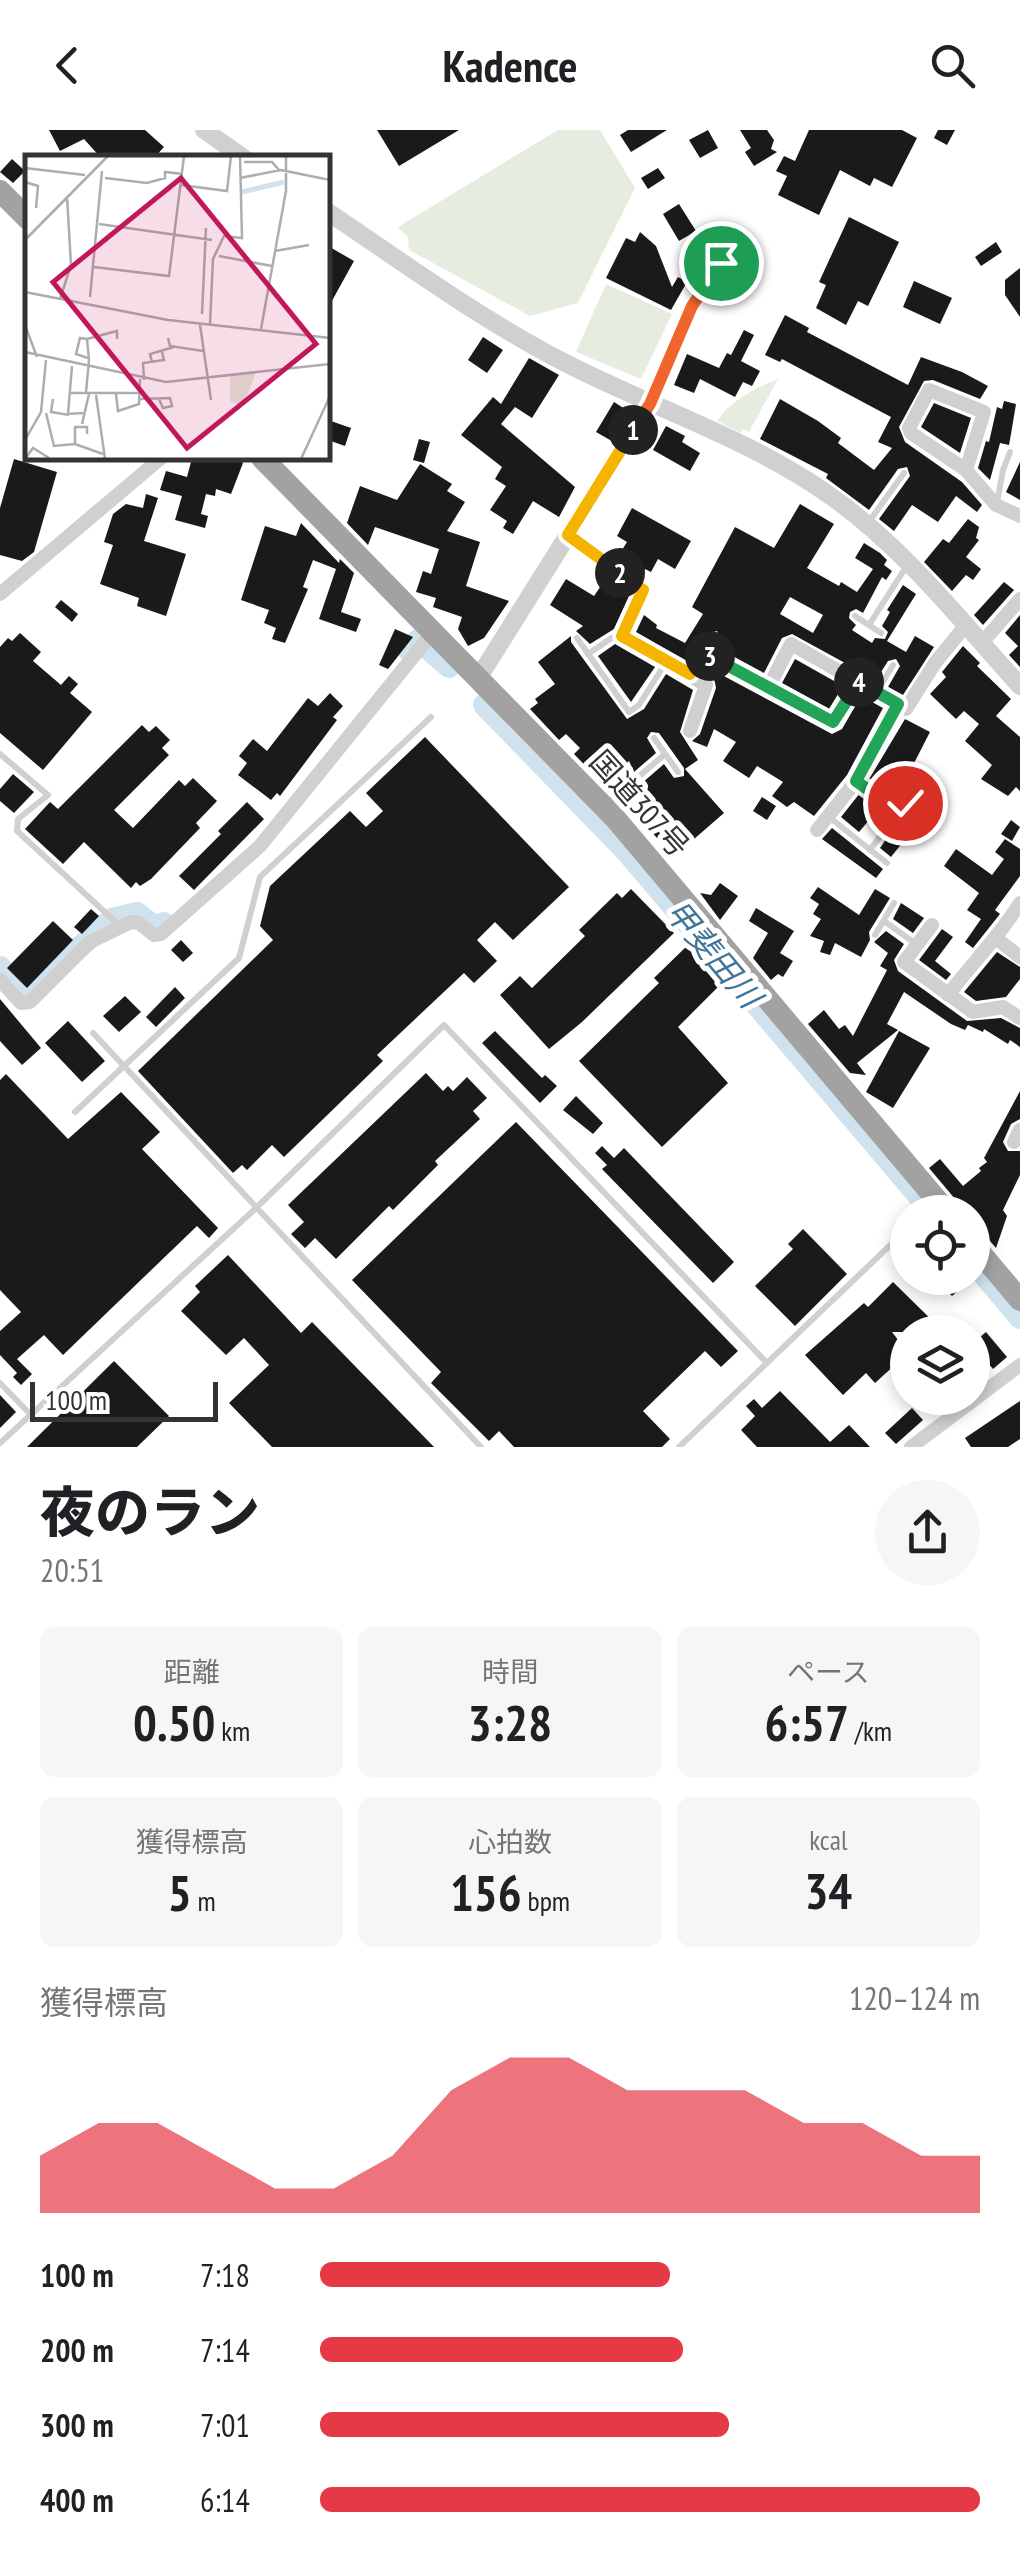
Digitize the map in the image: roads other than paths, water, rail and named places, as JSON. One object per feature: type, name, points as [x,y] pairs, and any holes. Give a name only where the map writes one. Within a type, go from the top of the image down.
[{"type":"highway","points":[[0,191],[25,216]]},
{"type":"highway","name":"国道307号","points":[[264,460],[427,640],[479,677],[604,807],[933,1195]]},
{"type":"highway","points":[[990,1264],[1020,1300]]},
{"type":"street","points":[[204,130],[240,155]]},
{"type":"street","points":[[330,213],[552,356],[798,475],[867,524],[1020,686]]},
{"type":"street","points":[[479,677],[650,404],[692,306],[721,263]]},
{"type":"street","points":[[966,470],[984,412],[930,390],[909,428],[911,434],[966,470],[996,505],[1020,516]]},
{"type":"street","points":[[0,594],[159,460]]},
{"type":"street","points":[[568,535],[643,590],[622,636],[706,685],[690,731]]},
{"type":"street","points":[[982,644],[1020,598]]},
{"type":"street","points":[[769,686],[791,644],[906,709],[934,663],[964,626]]},
{"type":"street","points":[[0,980],[21,1003],[30,1002],[90,942],[119,925],[139,923],[154,936],[161,934],[260,846],[427,640]]},
{"type":"street","points":[[690,674],[704,653],[833,722],[858,682]]},
{"type":"street","points":[[818,830],[856,781],[898,704]]},
{"type":"street","points":[[948,994],[997,939],[1020,906]]},
{"type":"street","points":[[932,926],[904,962],[973,1012],[1003,1007],[1020,1018]]},
{"type":"street","points":[[997,939],[1020,957]]},
{"type":"street","points":[[911,1447],[1020,1365]]},
{"type":"lane","points":[[996,505],[1010,452]]},
{"type":"lane","points":[[867,524],[904,473]]},
{"type":"lane","points":[[868,624],[908,565]]},
{"type":"lane","points":[[855,616],[881,633]]},
{"type":"lane","points":[[588,654],[616,635],[622,636]]},
{"type":"lane","points":[[704,653],[714,637]]},
{"type":"lane","points":[[576,638],[629,712],[639,706],[667,661]]},
{"type":"lane","points":[[877,692],[893,665]]},
{"type":"lane","points":[[75,1112],[239,958],[260,877],[431,717]]},
{"type":"lane","points":[[654,738],[678,772]]},
{"type":"lane","points":[[0,754],[48,794],[18,819],[18,832],[119,925]]},
{"type":"lane","points":[[604,807],[665,754]]},
{"type":"lane","points":[[856,781],[899,812]]},
{"type":"lane","points":[[870,850],[905,803]]},
{"type":"lane","points":[[828,816],[887,863]]},
{"type":"lane","points":[[875,935],[894,904]]},
{"type":"lane","points":[[884,920],[918,945]]},
{"type":"lane","points":[[0,1443],[255,1209],[444,1025],[766,1363]]},
{"type":"lane","points":[[92,1033],[481,1447]]},
{"type":"lane","points":[[679,1447],[890,1245]]},
{"type":"lane","points":[[0,1384],[31,1415]]},
{"type":"waterway","name":"甲斐田川","points":[[409,651],[418,640],[449,667]]},
{"type":"waterway","name":"甲斐田川","points":[[484,705],[625,850],[918,1195]]},
{"type":"waterway","name":"甲斐田川","points":[[0,967],[25,994],[112,919],[137,913],[155,927],[164,923]]},
{"type":"waterway","name":"甲斐田川","points":[[990,1282],[1020,1318]]}]
